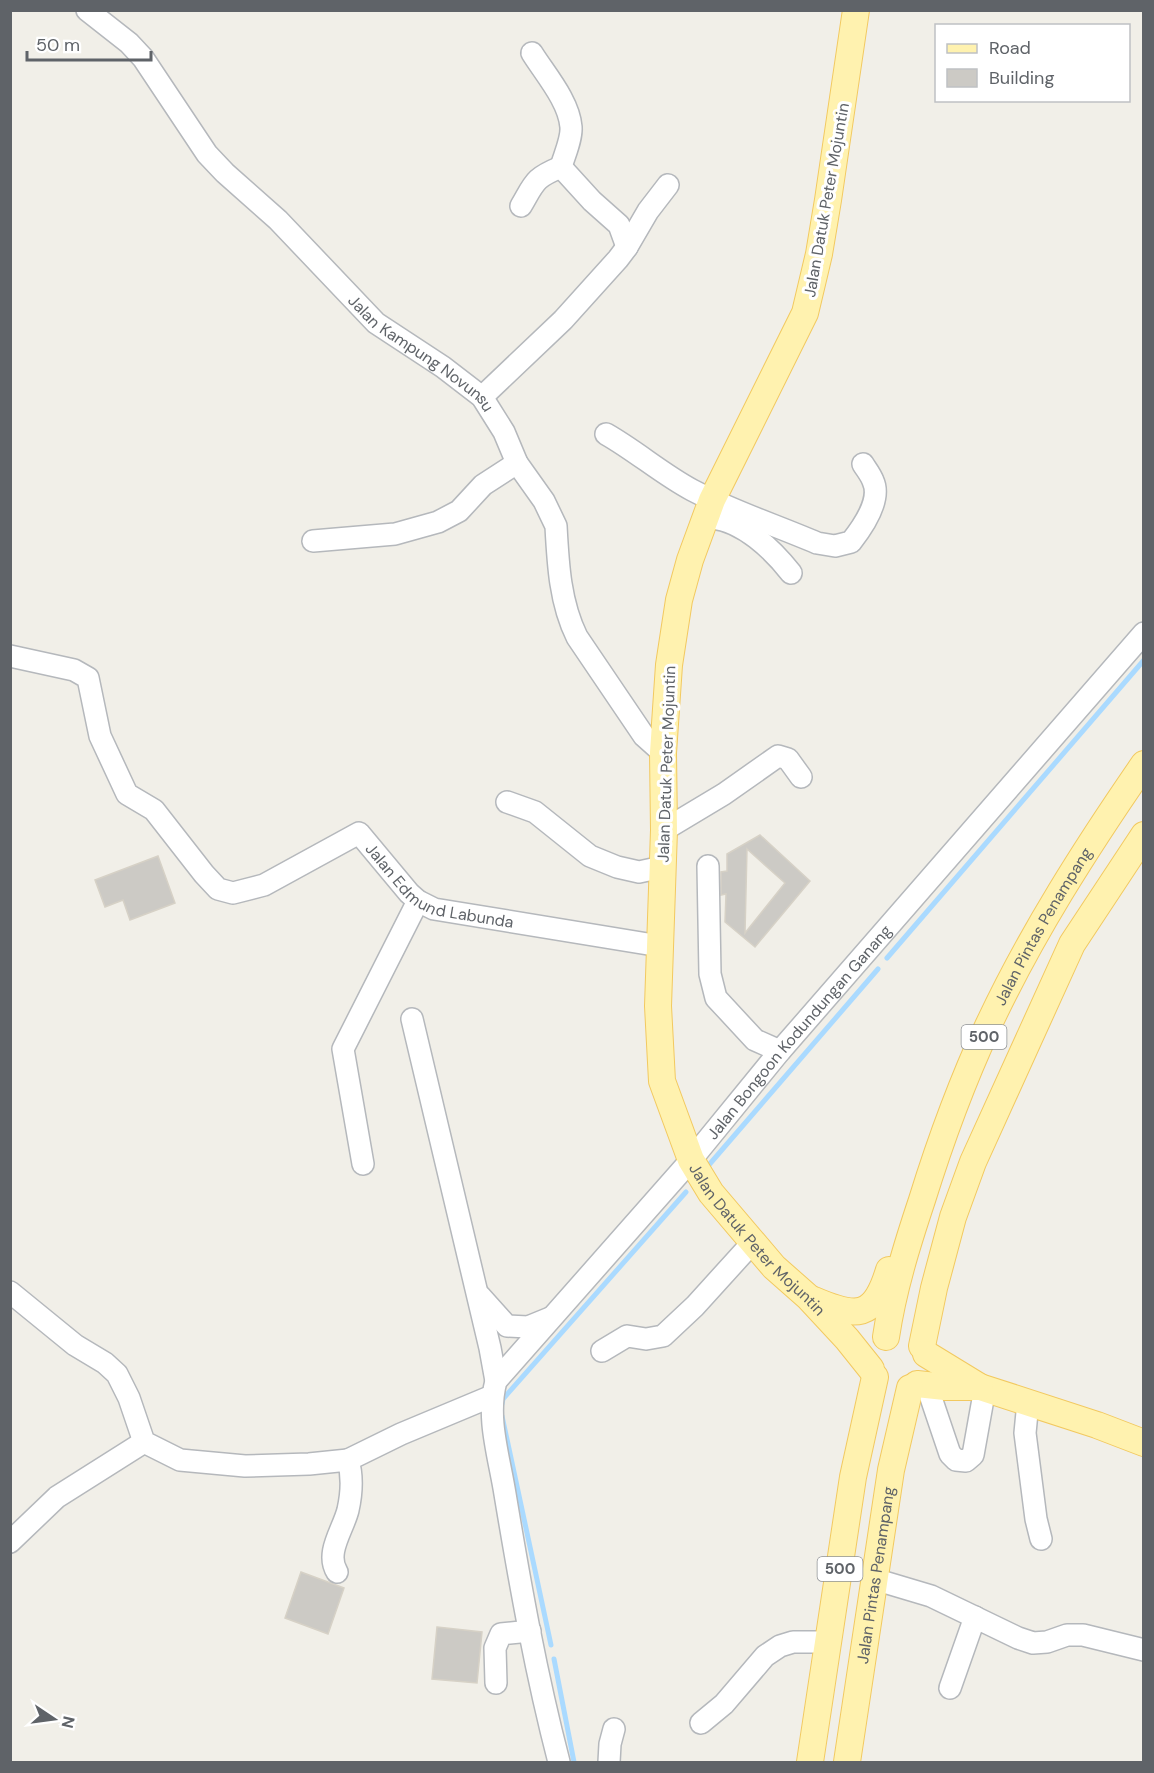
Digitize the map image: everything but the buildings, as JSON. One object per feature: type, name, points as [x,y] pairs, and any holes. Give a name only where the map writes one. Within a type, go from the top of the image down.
[{"type":"main road","name":"Jalan Datuk Peter Mojuntin","points":[[856,10],[827,211],[805,313],[709,509],[690,560],[679,600],[669,665],[663,753],[664,830],[658,1006],[662,1081],[691,1160],[711,1192],[774,1267],[808,1297],[847,1339],[873,1373]]},
{"type":"main road","name":"Jalan Pintas Penampang","points":[[886,1337],[896,1285],[929,1176],[988,1027],[1018,967],[1092,839],[1143,764]]},
{"type":"main road","name":"Jalan Pintas Penampang","points":[[924,1350],[934,1288],[953,1217],[973,1162],[1072,944],[1143,835]]},
{"type":"main road","points":[[808,1297],[840,1311],[852,1313],[870,1306],[884,1287],[915,1195],[929,1176]]},
{"type":"main road","points":[[886,1337],[894,1334],[910,1336],[924,1350],[983,1387],[1143,1443]]},
{"type":"main road","name":"500","points":[[810,1762],[853,1476],[873,1373],[872,1352],[876,1345],[886,1337]]},
{"type":"main road","name":"500","points":[[918,1386],[926,1370],[924,1350]]},
{"type":"main road","points":[[873,1373],[886,1388],[902,1390],[918,1386],[983,1387]]},
{"type":"main road","name":"Jalan Pintas Penampang","points":[[847,1762],[891,1470],[918,1386]]},
{"type":"street","name":"Jalan Kampung Novunsu","points":[[87,10],[118,34],[143,58],[207,154],[225,173],[278,219],[376,323],[443,367],[482,397],[504,432],[517,462],[544,501],[556,526],[568,620],[644,736],[663,753]]},
{"type":"street","points":[[532,53],[551,79],[568,112],[572,128],[561,167]]},
{"type":"street","points":[[561,167],[592,201],[619,225],[627,247]]},
{"type":"street","points":[[521,206],[533,184],[542,175],[561,167]]},
{"type":"street","points":[[482,397],[563,320],[627,247],[648,211],[669,185]]},
{"type":"street","points":[[606,434],[637,452],[689,488],[709,509],[744,530],[779,558],[791,573]]},
{"type":"street","points":[[314,541],[377,536],[438,522],[459,511],[483,485],[517,462]]},
{"type":"street","points":[[709,509],[817,543],[835,546],[851,542],[866,522],[875,492],[874,482],[863,464]]},
{"type":"street","name":"Jalan Bongoon Kodundungan Ganang","points":[[494,1389],[552,1317],[691,1160],[780,1051],[1143,633]]},
{"type":"street","name":"Jalan Edmund Labunda","points":[[10,656],[74,670],[88,678],[100,736],[127,794],[154,810],[218,889],[233,893],[264,885],[359,834],[418,901],[435,909],[660,946]]},
{"type":"street","points":[[664,830],[724,794],[778,756],[788,759],[801,777]]},
{"type":"street","points":[[507,802],[535,812],[590,856],[617,867],[639,872],[662,867]]},
{"type":"street","points":[[708,866],[710,974],[716,998],[755,1041],[780,1051]]},
{"type":"street","points":[[363,1164],[343,1049],[418,901]]},
{"type":"street","points":[[412,1019],[490,1348],[494,1389],[494,1436],[523,1602],[559,1762]]},
{"type":"street","points":[[602,1351],[627,1336],[646,1339],[663,1336],[695,1306],[753,1242]]},
{"type":"street","points":[[10,1292],[19,1312],[105,1363],[117,1374],[129,1398],[144,1442],[180,1460],[245,1466],[348,1460],[494,1389]]},
{"type":"street","points":[[478,1294],[507,1326],[528,1328],[552,1317]]},
{"type":"street","points":[[918,1386],[950,1454],[956,1460],[966,1461],[974,1455],[983,1387]]},
{"type":"street","points":[[1028,1402],[1025,1434],[1036,1519],[1041,1539]]},
{"type":"street","points":[[10,1542],[57,1497],[144,1442]]},
{"type":"street","points":[[337,1572],[332,1564],[334,1549],[347,1512],[353,1477],[348,1460]]},
{"type":"street","points":[[874,1579],[931,1596],[1033,1643],[1047,1642],[1067,1635],[1083,1635],[1143,1650]]},
{"type":"street","points":[[950,1688],[975,1617]]},
{"type":"street","points":[[496,1683],[495,1648],[501,1634],[530,1631]]},
{"type":"street","points":[[700,1723],[724,1704],[765,1656],[780,1646],[793,1642],[828,1642]]},
{"type":"street","points":[[609,1762],[614,1729]]},
{"type":"waterway","points":[[887,958],[1144,660]]},
{"type":"waterway","points":[[708,1166],[878,969]]},
{"type":"waterway","points":[[502,1404],[503,1399],[686,1192]]},
{"type":"waterway","points":[[502,1416],[551,1645]]},
{"type":"waterway","points":[[554,1659],[574,1762]]}]
